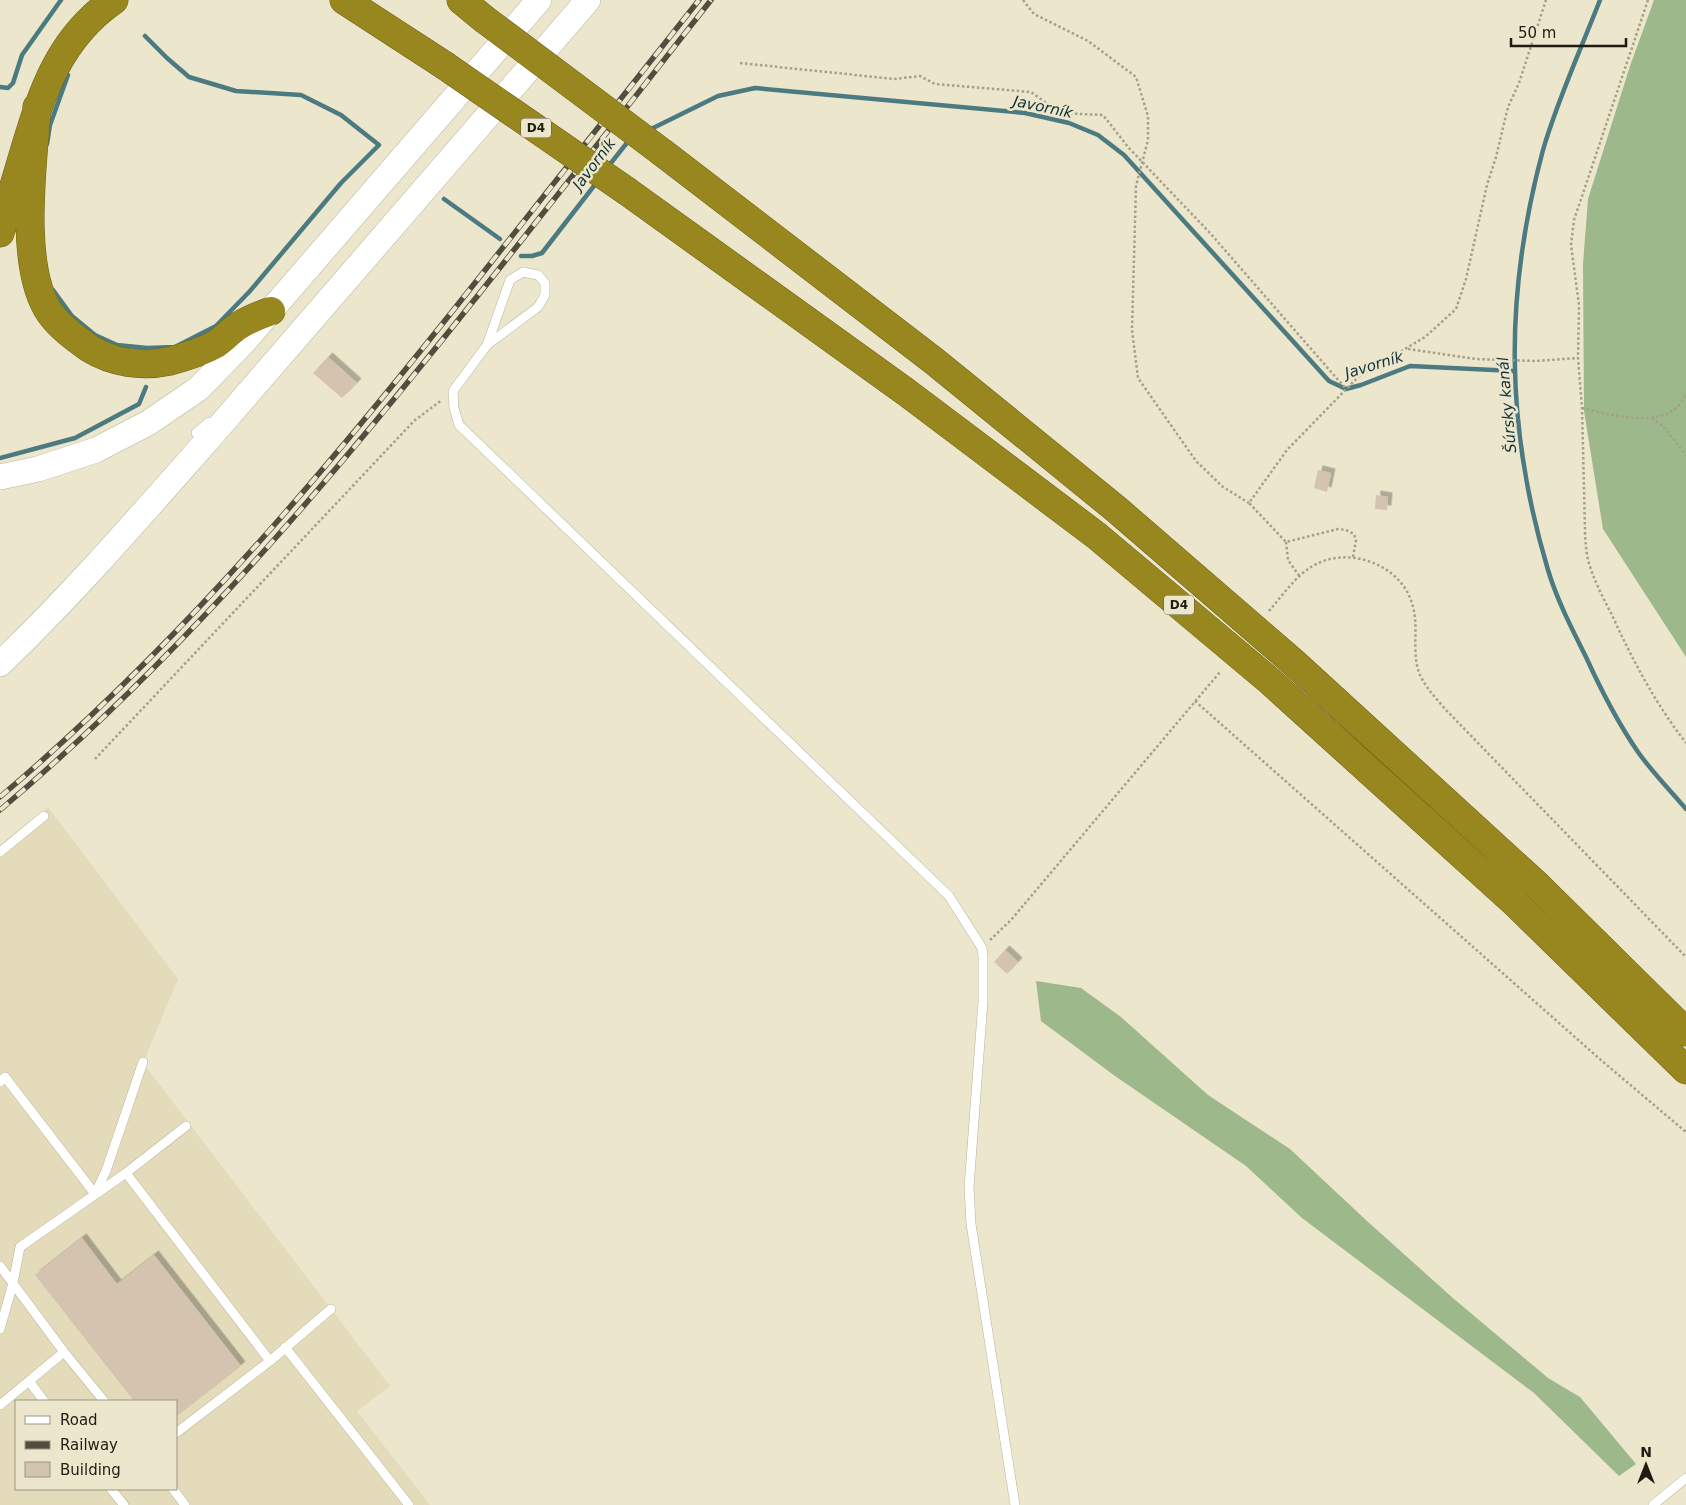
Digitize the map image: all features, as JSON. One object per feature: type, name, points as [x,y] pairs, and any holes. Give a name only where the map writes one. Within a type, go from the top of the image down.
[{"type":"highway","points":[[0,234],[37,107],[49,79],[68,47],[95,16],[114,0]]},
{"type":"highway","name":"D4","points":[[344,0],[444,65],[628,192],[906,392],[1097,536],[1271,682],[1499,888],[1686,1070]]},
{"type":"highway","points":[[461,0],[484,20]]},
{"type":"highway","name":"D4","points":[[484,20],[663,153],[934,360],[1130,522],[1293,662],[1516,866],[1686,1032]]},
{"type":"highway","points":[[37,107],[30,209],[33,260],[43,298],[50,312],[69,334],[106,356],[137,364],[151,364],[185,357],[201,351],[216,344],[240,324],[271,311]]},
{"type":"main road","points":[[0,477],[38,469],[96,450],[148,423],[198,389],[271,311],[539,0]]},
{"type":"main road","points":[[0,664],[36,630],[126,532],[268,372],[588,0]]},
{"type":"lane","name":"D4","points":[[454,0],[484,20]]},
{"type":"lane","points":[[487,345],[510,280],[523,272],[538,275],[545,283],[546,295],[538,307],[487,345],[453,391],[454,408],[459,425],[949,896],[982,948],[983,1001],[969,1187],[971,1224],[1015,1505]]},
{"type":"lane","points":[[196,433],[268,372]]},
{"type":"lane","points":[[0,852],[44,816]]},
{"type":"lane","points":[[95,1194],[106,1171],[143,1062]]},
{"type":"lane","points":[[0,1082],[5,1077],[95,1194]]},
{"type":"lane","points":[[0,1330],[13,1283],[20,1247],[126,1173],[186,1126]]},
{"type":"lane","points":[[126,1173],[270,1361]]},
{"type":"lane","points":[[0,1266],[64,1352],[103,1400]]},
{"type":"lane","points":[[178,1431],[270,1361],[331,1309]]},
{"type":"lane","points":[[285,1347],[409,1505]]},
{"type":"lane","points":[[0,1404],[64,1352]]},
{"type":"lane","points":[[29,1381],[43,1400]]},
{"type":"lane","points":[[1654,1505],[1686,1478]]},
{"type":"lane","points":[[112,1490],[124,1505]]},
{"type":"lane","points":[[174,1490],[185,1505]]},
{"type":"path","points":[[1023,0],[1034,14],[1088,41],[1136,77],[1148,116],[1148,140],[1136,186],[1132,330],[1138,378],[1196,461],[1223,487],[1249,503],[1286,542],[1288,560],[1300,577]]},
{"type":"path","points":[[1249,503],[1287,450],[1346,389],[1358,378],[1388,358],[1425,337],[1456,309],[1466,280],[1487,185],[1508,107],[1519,83],[1546,0]]},
{"type":"path","points":[[1648,0],[1574,220],[1571,245],[1579,305],[1578,358],[1582,408],[1585,529],[1586,548],[1591,570],[1623,640],[1648,687],[1686,743]]},
{"type":"path","points":[[740,62],[894,79],[920,76],[935,84],[1030,92],[1060,113],[1103,115],[1128,147],[1210,233],[1346,389]]},
{"type":"path","points":[[1407,348],[1476,359],[1535,361],[1578,358]]},
{"type":"path","points":[[95,759],[414,420],[453,391]]},
{"type":"path","points":[[1582,408],[1620,417],[1652,418],[1666,415],[1684,399],[1686,393]]},
{"type":"path","points":[[1652,418],[1663,426],[1686,455]]},
{"type":"path","points":[[1286,542],[1338,529],[1346,530],[1354,534],[1356,540],[1353,557]]},
{"type":"path","points":[[1269,611],[1300,577],[1312,567],[1332,559],[1353,557],[1373,562],[1390,572],[1404,588],[1413,605],[1419,674],[1429,691],[1444,709],[1686,958]]},
{"type":"path","points":[[982,948],[1011,920],[1220,672]]},
{"type":"path","points":[[1195,701],[1602,1061],[1686,1132]]},
{"type":"shaded area","points":[[48,807],[178,979],[143,1063],[390,1386],[357,1411],[430,1505],[0,1505],[0,845]]},
{"type":"green space","points":[[1654,0],[1686,0],[1686,657],[1603,529],[1584,411],[1583,264],[1588,199],[1630,66]]},
{"type":"green space","points":[[1036,981],[1081,988],[1121,1017],[1208,1095],[1290,1149],[1454,1299],[1548,1378],[1580,1397],[1636,1464],[1619,1476],[1534,1393],[1302,1218],[1246,1166],[1115,1076],[1041,1021]]},
{"type":"building","points":[[328,357],[357,383],[342,398],[313,373]]},
{"type":"building","points":[[1318,470],[1331,473],[1327,492],[1314,488]]},
{"type":"building","points":[[1376,495],[1388,497],[1387,510],[1375,509]]},
{"type":"building","points":[[1005,950],[1018,962],[1007,974],[994,962]]},
{"type":"building","points":[[82,1238],[117,1284],[154,1255],[241,1366],[178,1415],[178,1400],[133,1400],[35,1275]]},
{"type":"waterway","points":[[0,87],[8,88],[13,83],[22,55],[61,0]]},
{"type":"waterway","name":"Šúrsky kanál","points":[[1600,0],[1549,131],[1530,204],[1521,257],[1516,309],[1517,412],[1534,517],[1548,570],[1560,603],[1610,706],[1624,730],[1643,759],[1686,809]]},
{"type":"waterway","points":[[53,290],[72,316],[95,335],[117,345],[147,348],[175,347],[216,326],[250,291],[341,183],[379,145],[341,115],[301,95],[236,91],[189,77],[145,36]]},
{"type":"waterway","points":[[47,144],[50,125],[68,75]]},
{"type":"waterway","name":"Javorník","points":[[649,130],[718,96],[755,88],[1025,113],[1069,123],[1098,135],[1124,155],[1329,381],[1346,389],[1410,366],[1514,371]]},
{"type":"waterway","name":"Javorník","points":[[607,168],[630,139]]},
{"type":"waterway","name":"Javorník","points":[[521,256],[532,256],[542,253],[597,182]]},
{"type":"waterway","name":"Javorník","points":[[444,199],[500,239]]},
{"type":"waterway","points":[[0,458],[75,438],[139,404],[146,387]]},
{"type":"railway","points":[[0,797],[69,736],[136,672],[200,607],[262,539],[382,399],[699,0]]},
{"type":"railway","points":[[0,810],[71,748],[138,683],[267,548],[389,406],[711,0]]}]
